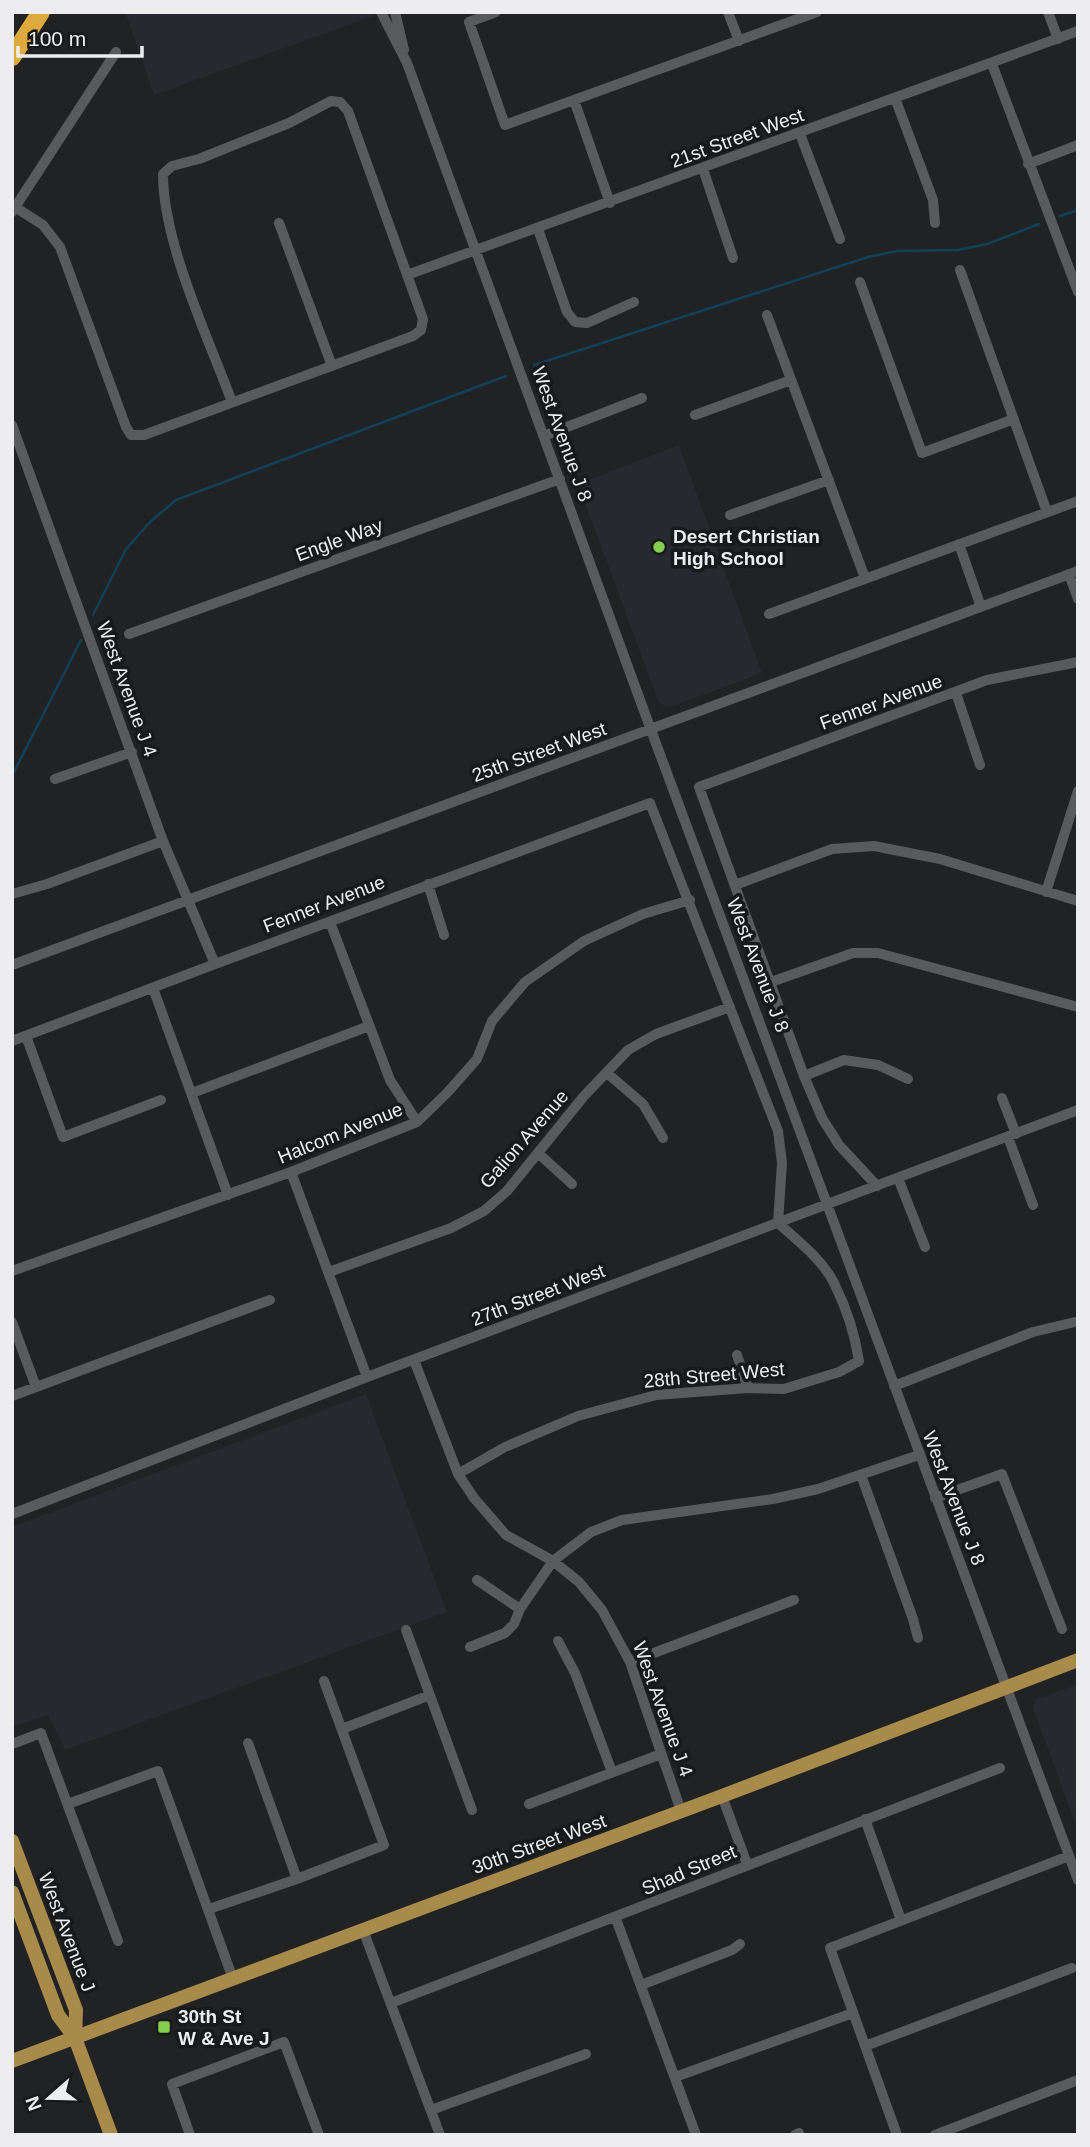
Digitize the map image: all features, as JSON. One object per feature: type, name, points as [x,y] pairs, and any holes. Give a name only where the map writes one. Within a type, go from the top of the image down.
[{"type":"highway","points":[[12,57],[41,12]]},
{"type":"main road","name":"30th Street West","points":[[12,2061],[1078,1660]]},
{"type":"main road","name":"West Avenue J","points":[[12,1841],[76,2010],[75,2038]]},
{"type":"main road","name":"West Avenue J","points":[[12,1892],[58,2015],[75,2038],[111,2135]]},
{"type":"street","name":"West Avenue J 8","points":[[381,12],[407,63]]},
{"type":"street","name":"West Avenue J 8","points":[[395,12],[407,63],[475,251],[1078,1880]]},
{"type":"street","points":[[495,12],[469,22],[505,125],[817,12]]},
{"type":"street","points":[[728,12],[738,41]]},
{"type":"street","points":[[1048,12],[1058,39]]},
{"type":"street","name":"21st Street West","points":[[407,275],[1078,32]]},
{"type":"street","points":[[116,52],[14,209],[43,225],[60,247],[131,435],[144,435],[413,336],[421,330],[423,319],[348,111],[340,102],[331,101],[289,123],[199,159],[172,166],[163,174],[163,187],[177,254],[232,402]]},
{"type":"street","points":[[992,64],[1028,164],[1075,278],[1078,292]]},
{"type":"street","points":[[895,98],[933,200],[935,223]]},
{"type":"street","points":[[574,100],[611,203]]},
{"type":"street","points":[[800,134],[839,239]]},
{"type":"street","points":[[1028,164],[1078,145]]},
{"type":"street","points":[[703,169],[733,258]]},
{"type":"street","points":[[279,223],[332,366]]},
{"type":"street","points":[[538,229],[567,312],[575,322],[587,323],[634,302]]},
{"type":"street","points":[[960,270],[1047,512]]},
{"type":"street","points":[[860,282],[922,453],[1014,419]]},
{"type":"street","points":[[767,315],[865,579]]},
{"type":"street","points":[[695,415],[791,380]]},
{"type":"street","points":[[544,436],[642,398]]},
{"type":"street","name":"West Avenue J 4","points":[[12,425],[163,841],[215,964]]},
{"type":"street","name":"Engle Way","points":[[130,634],[560,479]]},
{"type":"street","points":[[730,515],[829,480]]},
{"type":"street","points":[[769,614],[1078,501]]},
{"type":"street","points":[[959,544],[981,607]]},
{"type":"street","points":[[1074,573],[1078,599]]},
{"type":"street","name":"25th Street West","points":[[12,965],[1074,573]]},
{"type":"street","name":"Fenner Avenue","points":[[735,885],[699,787],[987,680],[1078,662]]},
{"type":"street","points":[[956,693],[979,765]]},
{"type":"street","points":[[55,779],[132,752]]},
{"type":"street","points":[[1046,892],[1078,791]]},
{"type":"street","name":"Fenner Avenue","points":[[12,1041],[650,803],[690,900]]},
{"type":"street","points":[[12,894],[47,884],[163,841]]},
{"type":"street","points":[[877,1186],[839,1146],[822,1118],[804,1076],[735,885],[832,849],[874,846],[940,859],[1078,901]]},
{"type":"street","points":[[428,884],[444,935]]},
{"type":"street","points":[[690,900],[778,1131],[782,1163],[778,1223]]},
{"type":"street","name":"Halcom Avenue","points":[[12,1271],[291,1172],[417,1122],[477,1059],[492,1021],[525,982],[584,941],[643,914],[690,900]]},
{"type":"street","points":[[330,922],[390,1080],[417,1122]]},
{"type":"street","points":[[771,982],[853,953],[878,953],[1078,1007]]},
{"type":"street","points":[[153,988],[228,1195]]},
{"type":"street","name":"Galion Avenue","points":[[329,1272],[451,1228],[484,1210],[507,1191],[584,1096],[628,1051],[656,1034],[730,1007]]},
{"type":"street","points":[[192,1093],[369,1026]]},
{"type":"street","points":[[26,1037],[64,1137],[161,1100]]},
{"type":"street","points":[[804,1076],[844,1060],[878,1065],[908,1079]]},
{"type":"street","points":[[607,1073],[643,1104],[663,1138]]},
{"type":"street","points":[[1002,1098],[1033,1205]]},
{"type":"street","name":"27th Street West","points":[[12,1514],[367,1377],[1078,1110]]},
{"type":"street","points":[[538,1154],[572,1184]]},
{"type":"street","points":[[291,1172],[367,1377]]},
{"type":"street","points":[[898,1178],[925,1247]]},
{"type":"street","name":"28th Street West","points":[[458,1474],[505,1447],[578,1416],[656,1395],[748,1388],[784,1389],[839,1372],[859,1361],[855,1339],[834,1282],[816,1258],[778,1223]]},
{"type":"street","points":[[12,1396],[270,1300]]},
{"type":"street","points":[[12,1322],[36,1387]]},
{"type":"street","points":[[894,1386],[1033,1332],[1075,1322]]},
{"type":"street","points":[[737,1354],[748,1388]]},
{"type":"street","name":"West Avenue J 4","points":[[414,1360],[458,1474],[474,1498],[506,1535],[553,1562],[579,1582],[602,1610],[630,1662],[681,1811]]},
{"type":"street","points":[[470,1647],[505,1633],[514,1624],[520,1609],[553,1562],[591,1532],[622,1520],[773,1499],[818,1489],[919,1455]]},
{"type":"street","points":[[935,1499],[1002,1474],[1062,1629]]},
{"type":"street","points":[[861,1475],[918,1639]]},
{"type":"street","points":[[477,1580],[520,1609]]},
{"type":"street","points":[[630,1662],[794,1600]]},
{"type":"street","points":[[406,1630],[472,1810]]},
{"type":"street","points":[[558,1641],[575,1673],[612,1772]]},
{"type":"street","points":[[209,1909],[384,1845],[324,1681]]},
{"type":"street","points":[[342,1729],[430,1695]]},
{"type":"street","points":[[12,1744],[41,1732],[118,1941]]},
{"type":"street","points":[[248,1743],[297,1879]]},
{"type":"street","points":[[528,1804],[661,1754]]},
{"type":"street","name":"Shad Street","points":[[391,2003],[616,1919],[747,1864],[1000,1768]]},
{"type":"street","points":[[68,1804],[158,1772],[233,1979]]},
{"type":"street","points":[[722,1796],[747,1864]]},
{"type":"street","points":[[865,1819],[901,1920]]},
{"type":"street","points":[[897,2135],[830,1948],[1069,1856]]},
{"type":"street","points":[[616,1919],[696,2135]]},
{"type":"street","points":[[363,1930],[440,2135]]},
{"type":"street","points":[[641,1985],[732,1950],[740,1944]]},
{"type":"street","points":[[865,2046],[1072,1968]]},
{"type":"street","points":[[675,2077],[853,2013]]},
{"type":"street","points":[[190,2135],[172,2084],[284,2042],[319,2135]]},
{"type":"street","points":[[431,2110],[586,2054]]},
{"type":"street","points":[[935,2135],[1078,2080]]},
{"type":"shaded area","points":[[125,12],[371,12],[373,16],[154,95]]},
{"type":"shaded area","name":"Desert Christian High School","points":[[679,445],[762,673],[668,708],[659,703],[578,484]]},
{"type":"shaded area","points":[[366,1394],[447,1612],[65,1750],[48,1715],[12,1727],[12,1527]]},
{"type":"shaded area","points":[[1078,1684],[1078,1831],[1033,1708],[1035,1700]]},
{"type":"waterway","points":[[1060,216],[1078,210]]},
{"type":"waterway","points":[[534,365],[868,257],[898,251],[958,250],[987,244],[1039,224]]},
{"type":"waterway","points":[[93,615],[126,549],[151,521],[176,500],[506,376]]},
{"type":"waterway","points":[[12,776],[81,640]]},
{"type":"place","name":"Desert Christian High School","points":[[659,547]]},
{"type":"place","name":"30th St W & Ave J","points":[[164,2027]]}]
